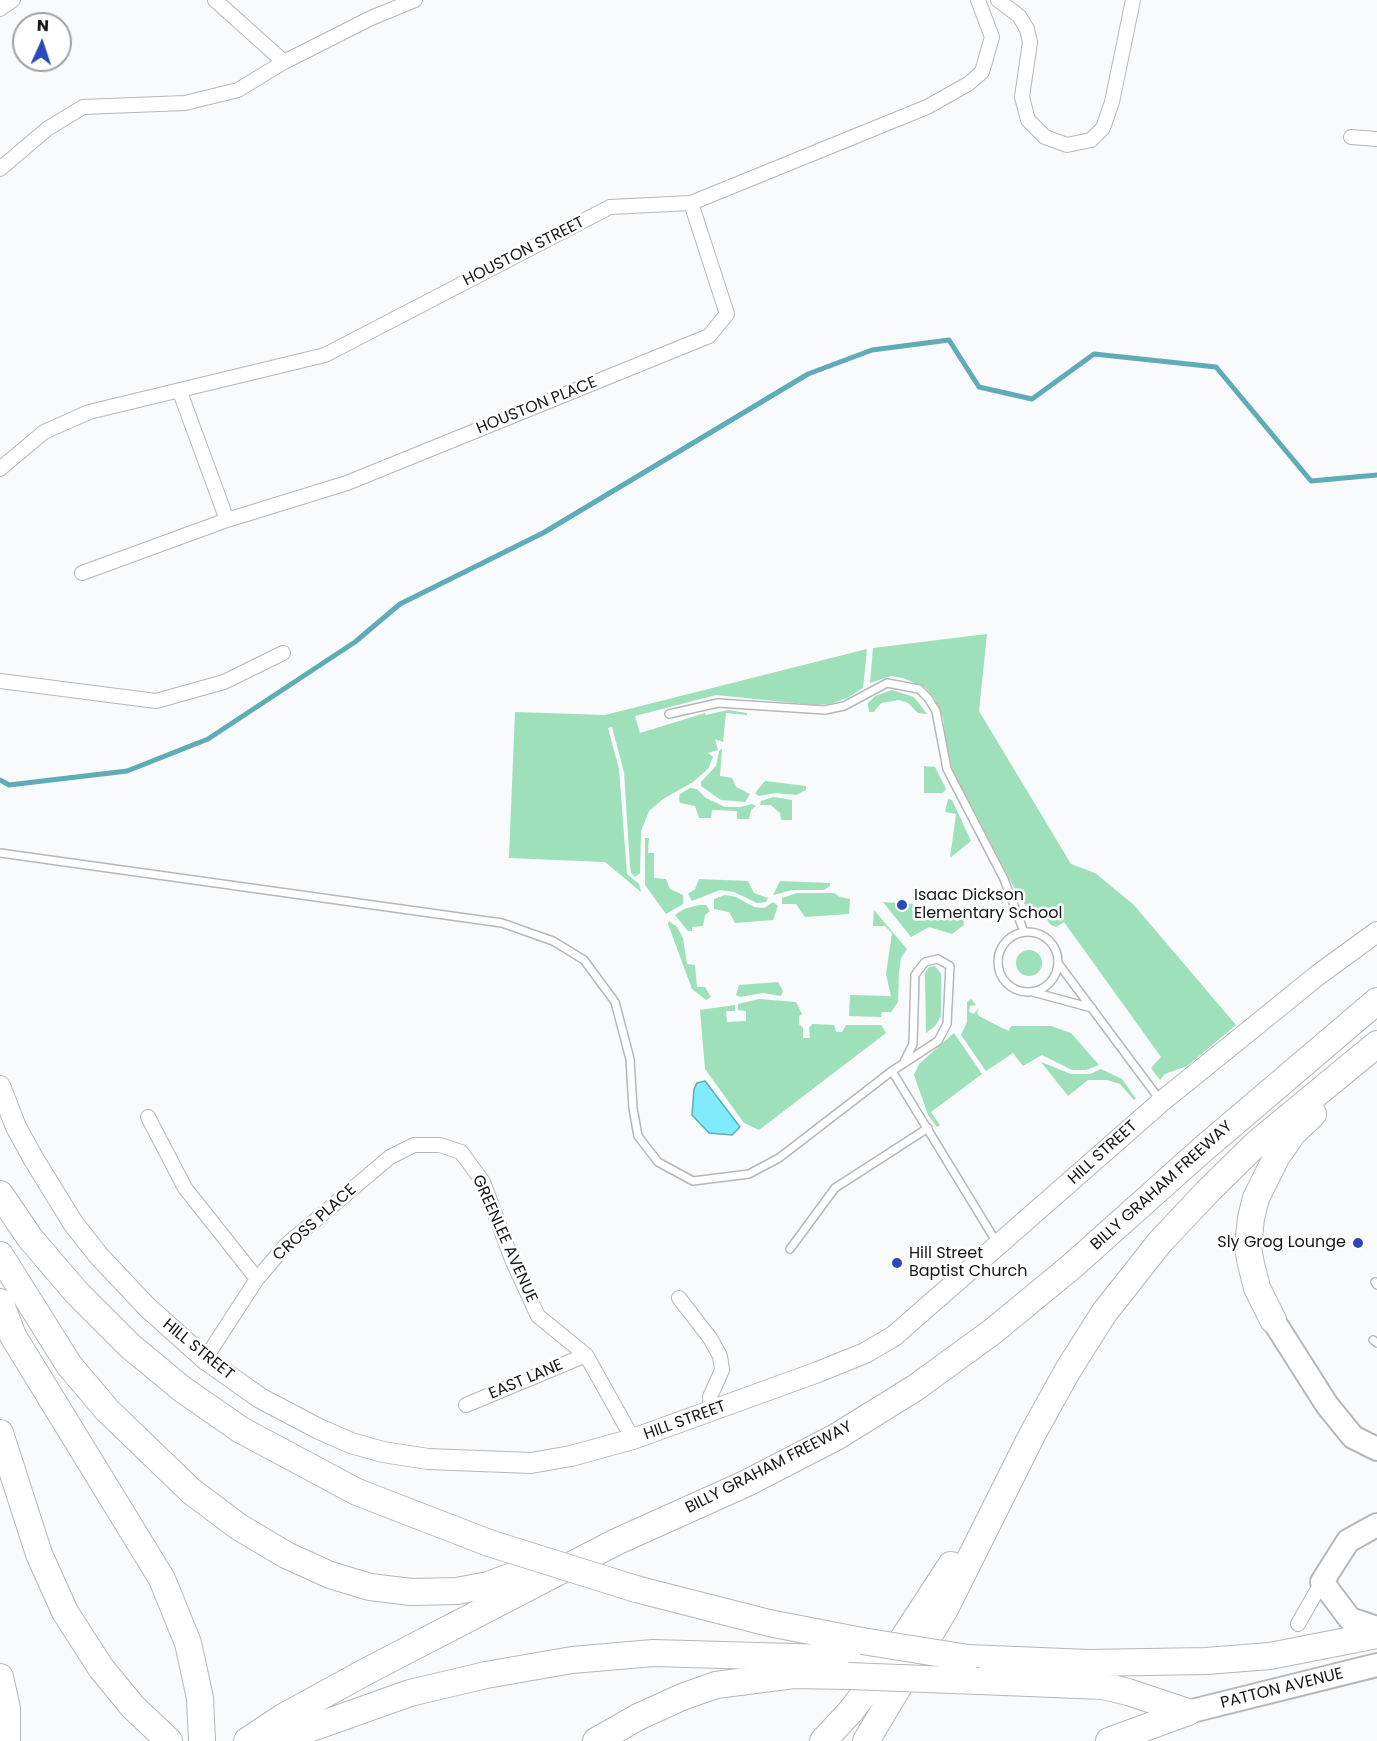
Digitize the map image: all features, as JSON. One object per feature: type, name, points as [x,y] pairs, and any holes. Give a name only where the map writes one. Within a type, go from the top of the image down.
[{"type":"highway","name":"BILLY GRAHAM FREEWAY","points":[[247,1741],[283,1717],[369,1670],[616,1542],[747,1483],[836,1437],[915,1388],[992,1332],[1071,1267],[1202,1150],[1374,1003]]},
{"type":"highway","name":"BILLY GRAHAM FREEWAY","points":[[866,1741],[945,1609],[1006,1485],[1068,1370],[1104,1313],[1160,1242],[1257,1143],[1377,1046]]},
{"type":"highway","points":[[1272,1320],[1257,1288],[1248,1248],[1256,1198],[1277,1155],[1293,1133],[1377,1046]]},
{"type":"highway","points":[[0,1194],[30,1238],[76,1293],[130,1346],[182,1389],[241,1430],[337,1482],[419,1518],[489,1543],[636,1589],[769,1623],[858,1659],[979,1681],[1103,1686],[1188,1712]]},
{"type":"highway","points":[[0,1255],[69,1365],[107,1410],[191,1491],[239,1527],[286,1555],[330,1575],[370,1587],[411,1592],[457,1591],[488,1585],[526,1572],[585,1545],[616,1542]]},
{"type":"highway","points":[[0,1302],[13,1336],[162,1579],[188,1642],[200,1698],[202,1741]]},
{"type":"highway","points":[[0,1433],[39,1554],[65,1612],[101,1668],[134,1707],[169,1741]]},
{"type":"highway","points":[[823,1741],[850,1712],[882,1671],[951,1564],[986,1496],[1006,1485]]},
{"type":"highway","points":[[275,1741],[337,1717],[411,1693],[486,1675],[572,1660],[653,1653],[858,1659],[968,1658],[1088,1663],[1206,1661],[1270,1656],[1377,1635]]},
{"type":"highway","points":[[596,1741],[647,1713],[716,1685],[753,1678],[794,1676],[858,1659]]},
{"type":"highway","points":[[0,1677],[7,1708],[7,1741]]},
{"type":"highway","points":[[1109,1741],[1188,1712]]},
{"type":"main road","points":[[1272,1320],[1327,1405],[1353,1437],[1377,1449]]},
{"type":"main road","points":[[1377,1525],[1348,1541],[1322,1582],[1350,1618],[1377,1628]]},
{"type":"main road","name":"PATTON AVENUE","points":[[1188,1712],[1377,1665]]},
{"type":"street","points":[[0,9],[13,0]]},
{"type":"street","points":[[215,0],[284,62]]},
{"type":"street","points":[[0,169],[47,129],[83,107],[185,104],[238,90],[284,62],[371,18],[415,0]]},
{"type":"street","name":"HOUSTON STREET","points":[[0,469],[44,432],[83,415],[325,355],[610,207],[691,203],[927,107],[968,84],[982,72],[992,37],[978,0]]},
{"type":"street","points":[[998,0],[1019,16],[1028,29],[1030,42],[1022,97],[1028,120],[1045,137],[1067,145],[1090,140],[1103,128],[1112,102],[1133,0]]},
{"type":"street","points":[[1351,137],[1377,139]]},
{"type":"street","name":"HOUSTON PLACE","points":[[82,573],[227,520],[347,483],[709,336],[727,314],[691,203]]},
{"type":"street","points":[[180,392],[227,520]]},
{"type":"street","points":[[0,681],[156,701],[224,682],[283,653]]},
{"type":"street","name":"HILL STREET","points":[[0,1086],[16,1127],[73,1223],[98,1255],[147,1307],[205,1359],[260,1398],[291,1416],[351,1443],[383,1452],[428,1459],[531,1462],[571,1456],[633,1439],[865,1353],[894,1336],[1161,1102],[1318,975],[1377,932]]},
{"type":"street","points":[[148,1117],[185,1188],[257,1279]]},
{"type":"street","name":"CROSS PLACE","points":[[205,1359],[257,1279],[286,1245],[390,1156],[414,1145],[440,1144],[461,1152]]},
{"type":"street","name":"GREENLEE AVENUE","points":[[461,1152],[483,1182],[513,1262],[538,1316],[586,1355],[633,1439]]},
{"type":"street","points":[[679,1298],[710,1338],[720,1356],[722,1370],[710,1397],[711,1411]]},
{"type":"street","name":"EAST LANE","points":[[466,1406],[586,1355]]},
{"type":"street","points":[[1298,1624],[1322,1582]]},
{"type":"lane","points":[[669,714],[718,703],[825,710],[844,706],[887,683],[919,689],[936,711],[947,770],[1004,879],[1024,932]]},
{"type":"lane","points":[[0,853],[502,923],[553,941],[584,960],[615,1002],[630,1059],[633,1108],[638,1136],[658,1162],[693,1181],[749,1174],[779,1158],[904,1062],[920,1055],[938,1041],[947,1024],[950,966],[938,959],[925,962],[915,975],[913,1044],[904,1062]]},
{"type":"lane","points":[[1033,992],[1051,982],[1058,963],[1057,952],[1044,937],[1024,932],[1007,941],[999,957],[999,966],[1007,983],[1014,988],[1093,1008]]},
{"type":"lane","points":[[1058,963],[1161,1102]]},
{"type":"lane","points":[[892,1071],[999,1246]]},
{"type":"lane","points":[[790,1250],[835,1188],[928,1128]]},
{"type":"green space","points":[[987,634],[979,711],[1071,864],[1095,873],[1134,905],[1236,1025],[1187,1066],[1165,1074],[1160,1080],[1151,1068],[1161,1057],[1064,922],[1056,927],[1051,925],[1045,917],[1026,906],[1017,893],[953,771],[946,746],[943,718],[935,699],[926,688],[903,678],[891,676],[870,683],[873,648]]},
{"type":"green space","points":[[867,649],[863,688],[847,698],[830,704],[815,705],[716,695],[635,716],[640,733],[705,713],[706,715],[728,710],[747,713],[747,715],[726,713],[723,742],[715,739],[718,750],[708,753],[713,757],[708,769],[693,782],[663,799],[649,811],[641,831],[640,873],[635,877],[631,873],[630,866],[624,772],[612,727],[608,728],[619,769],[627,874],[639,884],[641,892],[605,862],[509,858],[515,712],[605,715]]},
{"type":"green space","points":[[892,690],[914,697],[927,714],[918,713],[908,703],[899,700],[881,703],[874,712],[869,712],[868,703],[875,696]]},
{"type":"green space","points":[[722,748],[720,776],[732,778],[736,787],[750,794],[745,802],[721,800],[701,786],[701,782],[716,766],[719,751]]},
{"type":"green space","points":[[924,766],[935,767],[946,789],[943,793],[924,793]]},
{"type":"green space","points":[[765,781],[806,786],[806,790],[796,795],[776,793],[759,796],[755,793]]},
{"type":"green space","points":[[690,788],[697,789],[706,798],[725,807],[752,804],[756,806],[751,810],[749,819],[737,819],[737,811],[712,810],[711,818],[699,818],[695,806],[680,803],[680,794]]},
{"type":"green space","points":[[774,797],[792,800],[792,820],[781,820],[780,813],[771,805],[760,805],[761,801]]},
{"type":"green space","points":[[948,799],[952,800],[971,841],[950,858],[956,814],[945,812]]},
{"type":"green space","points":[[645,838],[649,838],[648,853],[654,853],[654,878],[666,879],[670,889],[683,895],[683,904],[666,914],[645,885]]},
{"type":"green space","points":[[699,879],[748,881],[754,893],[768,898],[766,902],[757,903],[734,892],[720,890],[692,901],[688,894],[695,889]]},
{"type":"green space","points":[[780,881],[830,883],[830,886],[824,890],[792,890],[773,895]]},
{"type":"green space","points":[[797,893],[834,893],[850,899],[849,914],[805,917],[796,904],[782,904],[782,898]]},
{"type":"green space","points":[[725,895],[736,897],[754,907],[764,908],[773,902],[778,906],[773,920],[735,923],[729,912],[714,909],[714,899]]},
{"type":"green space","points":[[883,902],[913,904],[912,911],[963,916],[964,925],[952,934],[929,927],[911,937]]},
{"type":"green space","points":[[706,905],[710,911],[705,915],[703,926],[692,927],[692,931],[688,931],[675,915],[684,909]]},
{"type":"green space","points":[[874,910],[907,949],[901,958],[898,1002],[891,1012],[882,1012],[881,1017],[849,1016],[850,995],[891,996],[886,974],[892,933],[885,926],[873,926]]},
{"type":"green space","points":[[669,921],[677,927],[683,938],[687,964],[695,965],[697,987],[705,987],[711,997],[706,1000],[692,989],[668,924]]},
{"type":"green space","points":[[1029,950],[1038,954],[1042,963],[1038,972],[1029,976],[1020,972],[1016,963],[1020,954]]},
{"type":"green space","points":[[935,966],[941,974],[941,1016],[935,1026],[926,1033],[925,973],[929,967]]},
{"type":"green space","points":[[778,982],[783,991],[781,996],[763,993],[740,997],[736,995],[739,985]]},
{"type":"green space","points":[[759,999],[796,1002],[802,1014],[799,1016],[799,1024],[803,1028],[803,1038],[810,1038],[809,1028],[812,1024],[834,1025],[836,1032],[842,1032],[846,1025],[881,1025],[886,1033],[759,1130],[744,1123],[705,1069],[700,1010],[735,1005],[735,1011],[726,1011],[727,1022],[746,1021],[746,1011],[738,1010],[738,1004]]},
{"type":"green space","points":[[971,999],[976,1005],[970,1006],[969,1012],[974,1014],[979,1008],[977,1013],[979,1016],[1009,1031],[1011,1026],[1051,1026],[1071,1033],[1099,1065],[1086,1070],[1072,1070],[1042,1055],[1023,1066],[1013,1053],[986,1071],[961,1035],[967,1022],[967,1002]]},
{"type":"green space","points":[[954,1033],[982,1074],[931,1112],[940,1125],[937,1127],[928,1115],[914,1075],[919,1064]]},
{"type":"green space","points":[[1041,1062],[1071,1074],[1090,1074],[1101,1069],[1122,1079],[1136,1099],[1134,1100],[1120,1084],[1107,1080],[1088,1080],[1068,1096]]},
{"type":"water","points":[[705,1081],[740,1127],[732,1135],[709,1133],[692,1115],[694,1089],[697,1083]]},
{"type":"waterway","points":[[0,780],[9,785],[127,771],[208,739],[355,642],[400,604],[543,533],[808,374],[872,350],[949,340],[979,387],[1032,399],[1094,354],[1216,367],[1311,481],[1377,475]]},
{"type":"place","name":"Isaac Dickson Elementary School","points":[[902,905]]},
{"type":"place","name":"Sly Grog Lounge","points":[[1358,1243]]},
{"type":"place","name":"Hill Street Baptist Church","points":[[897,1263]]}]
